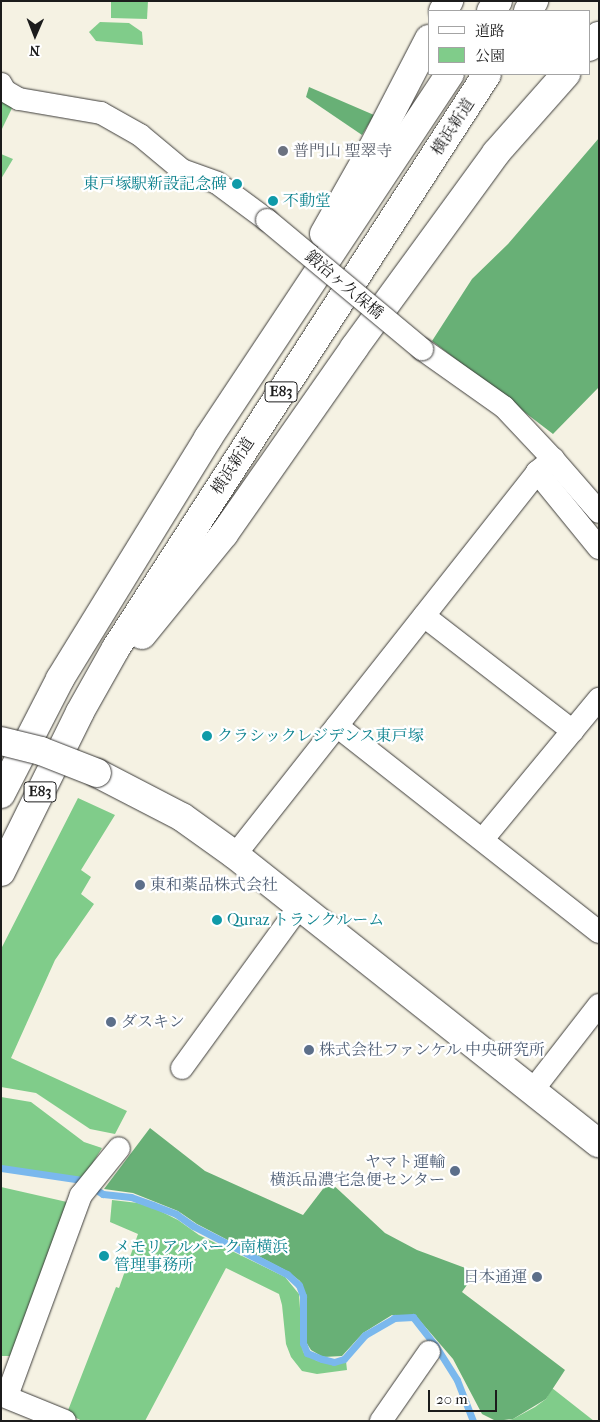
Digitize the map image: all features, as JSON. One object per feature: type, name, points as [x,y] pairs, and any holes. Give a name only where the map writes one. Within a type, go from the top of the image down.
[{"type":"main road","points":[[590,46],[599,36]]},
{"type":"main road","points":[[208,438],[372,149],[428,41]]},
{"type":"main road","name":"横浜新道","points":[[1,794],[60,679],[208,438],[449,75]]},
{"type":"main road","name":"横浜新道","points":[[1,872],[80,712],[116,648],[486,75]]},
{"type":"main road","points":[[80,712],[224,534],[354,348],[496,153],[565,75]]},
{"type":"main road","points":[[1,741],[41,751],[97,773],[182,817],[236,855],[599,1143]]},
{"type":"street","name":"鍛治ヶ久保橋","points":[[1,84],[5,91],[19,99],[101,113],[140,135],[182,170],[216,183],[267,220],[422,350],[504,408],[545,465]]},
{"type":"street","points":[[545,465],[599,512]]},
{"type":"street","points":[[545,465],[599,548]]},
{"type":"street","points":[[236,855],[545,465]]},
{"type":"street","points":[[424,616],[573,731]]},
{"type":"street","points":[[483,839],[599,699]]},
{"type":"street","points":[[337,726],[599,932]]},
{"type":"street","points":[[182,1068],[299,906]]},
{"type":"street","points":[[532,1091],[599,1005]]},
{"type":"street","points":[[65,1421],[4,1395],[81,1195],[119,1148]]},
{"type":"street","points":[[381,1421],[428,1352]]},
{"type":"green space","points":[[111,1],[148,1],[147,19],[111,18]]},
{"type":"green space","points":[[100,22],[129,23],[142,32],[143,45],[96,41],[89,32]]},
{"type":"green space","points":[[309,87],[374,115],[362,135],[306,97]]},
{"type":"green space","points":[[1,97],[13,106],[1,131]]},
{"type":"green space","points":[[599,138],[599,387],[553,434],[432,341],[472,279],[508,244]]},
{"type":"green space","points":[[1,154],[13,159],[1,179]]},
{"type":"green space","points":[[78,798],[115,815],[81,870],[91,877],[81,894],[94,904],[55,960],[11,1058],[127,1111],[115,1134],[90,1129],[36,1093],[1,1087],[1,949]]},
{"type":"green space","points":[[1,1097],[31,1102],[84,1142],[102,1148],[83,1179],[1,1166]]},
{"type":"green space","points":[[150,1128],[205,1171],[303,1215],[329,1181],[385,1233],[417,1250],[476,1272],[462,1292],[565,1370],[546,1399],[513,1419],[496,1421],[482,1414],[453,1359],[415,1315],[392,1315],[363,1333],[342,1356],[323,1357],[311,1350],[306,1342],[305,1292],[300,1281],[287,1271],[197,1224],[178,1211],[133,1193],[104,1189]]},
{"type":"green space","points":[[1,1187],[67,1202],[11,1356],[1,1356]]},
{"type":"green space","points":[[112,1200],[138,1203],[158,1210],[178,1220],[199,1235],[285,1277],[299,1294],[303,1352],[317,1361],[335,1363],[346,1361],[347,1370],[317,1374],[302,1371],[291,1357],[286,1344],[279,1294],[226,1268],[145,1421],[82,1421],[67,1413],[116,1287],[119,1288],[138,1234],[110,1222]]},
{"type":"green space","points":[[552,1388],[594,1421],[505,1421],[513,1419],[535,1407],[546,1399]]},
{"type":"waterway","points":[[1,1168],[82,1180],[103,1194],[131,1197],[153,1205],[176,1214],[193,1226],[287,1274],[299,1285],[303,1296],[303,1343],[307,1353],[322,1359],[334,1362],[344,1359],[365,1335],[394,1318],[413,1317],[435,1345],[457,1380],[473,1421]]},
{"type":"place","name":"普門山 聖翠寺","points":[[283,151]]},
{"type":"place","name":"東戸塚駅新設記念碑","points":[[237,184]]},
{"type":"place","name":"不動堂","points":[[273,201]]},
{"type":"place","name":"クラシックレジデンス東戸塚","points":[[207,736]]},
{"type":"place","name":"東和薬品株式会社","points":[[140,885]]},
{"type":"place","name":"Quraz トランクルーム","points":[[217,920]]},
{"type":"place","name":"ダスキン","points":[[111,1022]]},
{"type":"place","name":"株式会社ファンケル 中央研究所","points":[[309,1050]]},
{"type":"place","name":"ヤマト運輸 横浜品濃宅急便センター","points":[[455,1171]]},
{"type":"place","name":"メモリアルパーク南横浜 管理事務所","points":[[104,1256]]},
{"type":"place","name":"日本通運","points":[[537,1277]]}]
